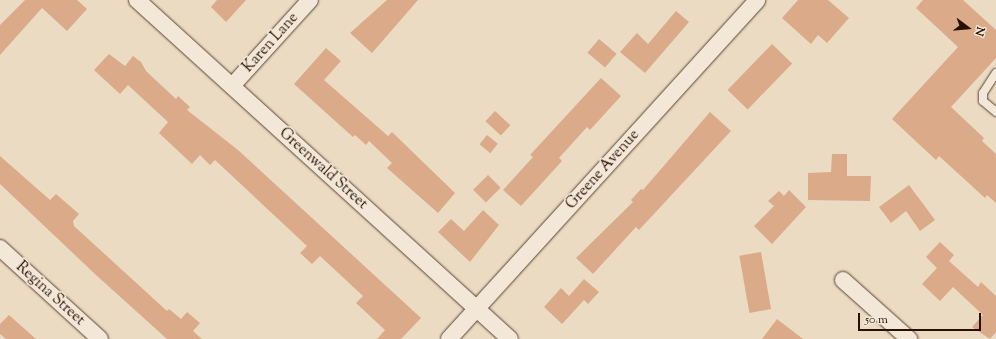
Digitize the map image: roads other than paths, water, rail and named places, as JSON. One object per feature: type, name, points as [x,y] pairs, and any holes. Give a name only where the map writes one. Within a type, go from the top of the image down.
[{"type":"street","name":"Greenwald Street","points":[[137,0],[510,339]]},
{"type":"street","name":"Karen Lane","points":[[232,86],[310,0]]},
{"type":"street","name":"Greene Avenue","points":[[449,339],[757,0]]},
{"type":"street","name":"Regina Street","points":[[0,248],[100,339]]},
{"type":"street","points":[[843,280],[909,339]]},
{"type":"lane","points":[[996,73],[983,93],[983,102],[996,112]]}]
